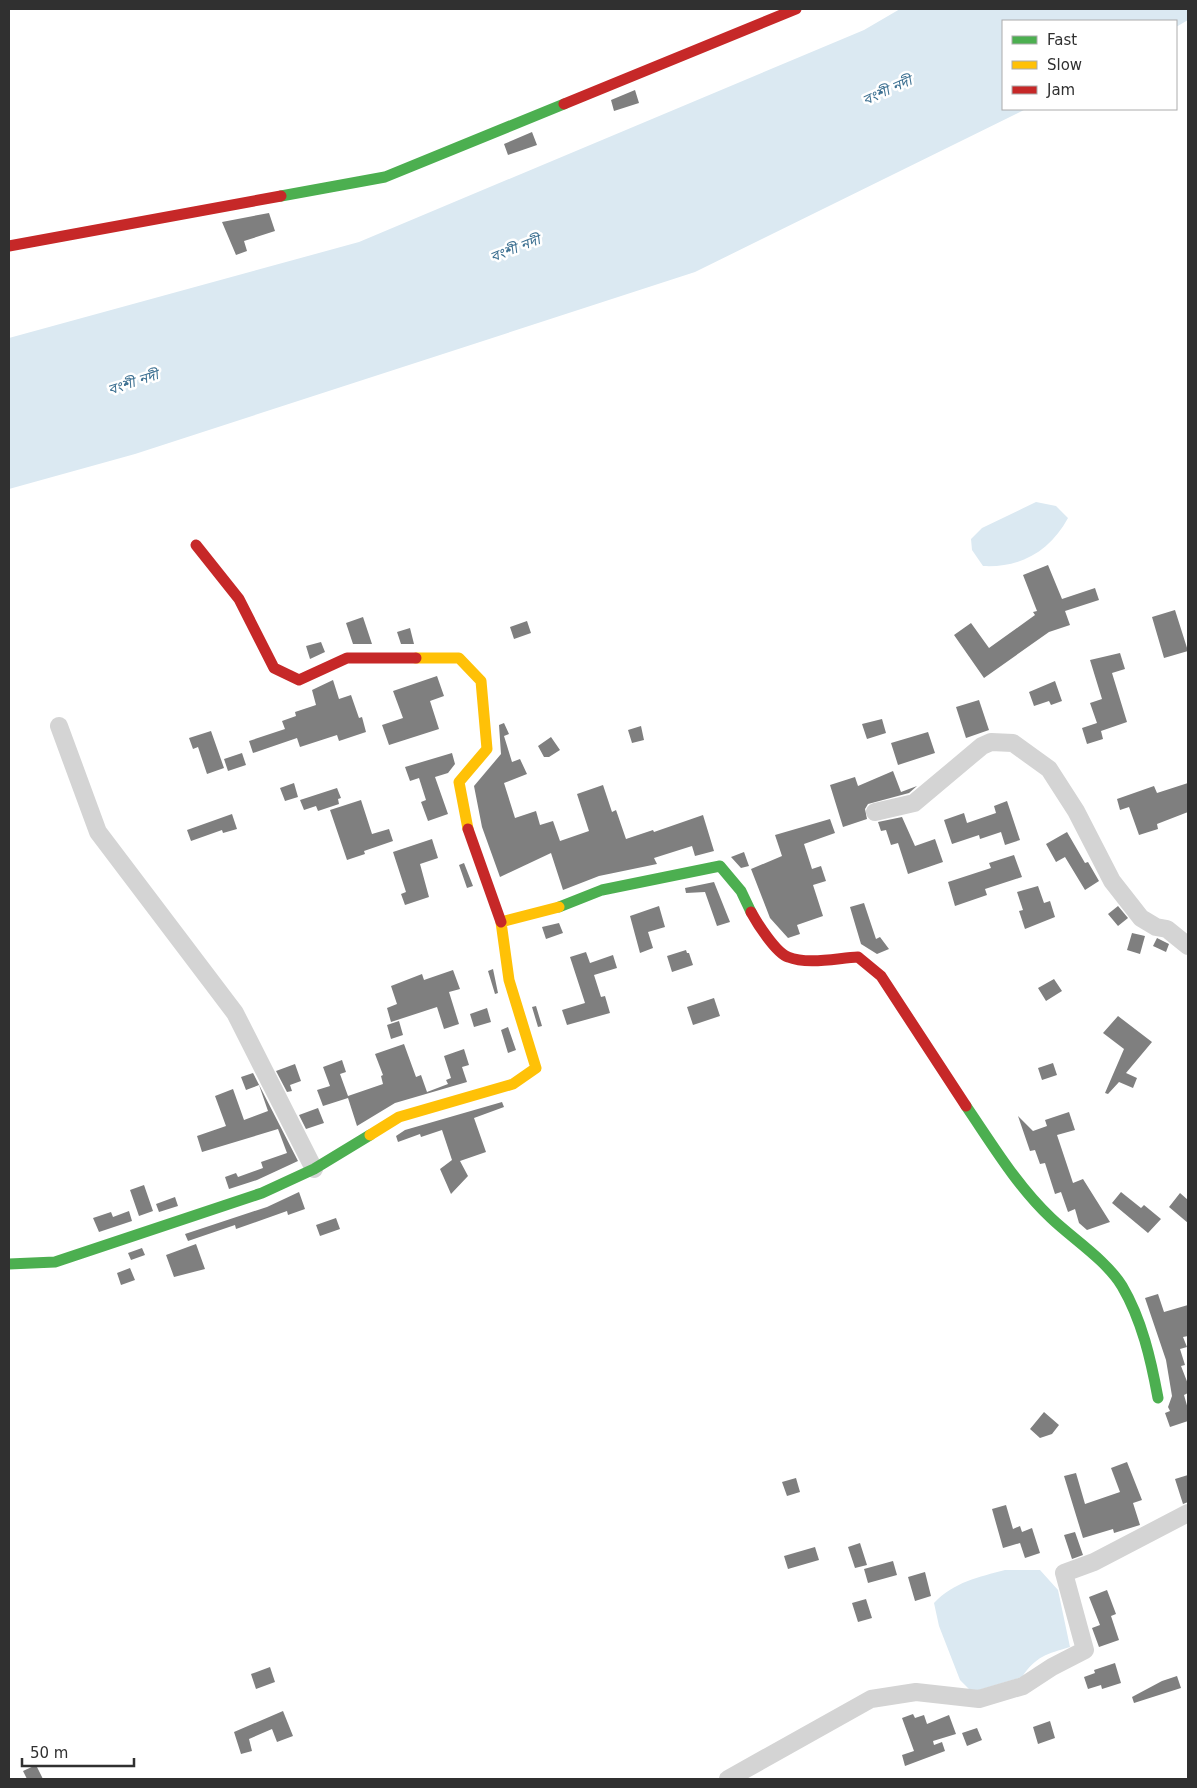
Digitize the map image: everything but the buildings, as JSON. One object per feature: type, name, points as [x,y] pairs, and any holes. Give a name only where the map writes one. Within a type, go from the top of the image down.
[{"type":"street","points":[[9,246],[385,177],[796,9]]},
{"type":"street","points":[[9,1264],[55,1262],[262,1193],[314,1169],[399,1117],[512,1084],[536,1068],[509,980],[501,922],[468,830],[459,782],[488,749],[481,681],[458,658],[347,658],[299,680],[274,668],[239,598],[196,545]]},
{"type":"street","points":[[59,726],[98,832],[235,1013],[314,1169]]},
{"type":"street","points":[[875,812],[914,803],[982,746],[991,742],[1013,743],[1049,769],[1076,811],[1112,881],[1141,918],[1156,927],[1167,929],[1188,946]]},
{"type":"street","points":[[501,922],[550,911],[602,890],[720,866],[741,891],[758,926],[786,957],[804,960],[858,957],[881,976],[1005,1164],[1050,1217],[1090,1251],[1121,1284],[1134,1308],[1152,1364],[1158,1398]]},
{"type":"street","points":[[728,1779],[871,1699],[916,1692],[979,1698],[1023,1686],[1052,1667],[1085,1650],[1064,1573],[1094,1562],[1188,1513]]},
{"type":"water","name":"বংশী নদী","points":[[900,9],[1188,9],[1188,20],[1177,26],[1177,20],[1002,20],[1002,110],[1024,110],[695,272],[135,454],[9,489],[9,338],[359,242],[864,30]]},
{"type":"water","points":[[1036,502],[1056,506],[1068,518],[1061,530],[1033,555],[1010,564],[983,566],[972,550],[971,539],[982,528]]},
{"type":"water","points":[[1005,1570],[1040,1570],[1058,1590],[1070,1647],[1037,1660],[1022,1677],[972,1692],[960,1680],[939,1626],[934,1603],[958,1585]]},
{"type":"traffic: fast","points":[[281,196],[385,177],[564,104]]},
{"type":"traffic: fast","points":[[559,907],[602,890],[720,866],[741,891],[751,912]]},
{"type":"traffic: fast","points":[[966,1106],[1006,1164],[1039,1206],[1107,1267],[1122,1286],[1140,1326],[1149,1355],[1158,1398]]},
{"type":"traffic: fast","points":[[9,1264],[55,1262],[262,1193],[314,1169],[370,1135]]},
{"type":"traffic: slow","points":[[416,658],[459,658],[481,681],[487,749],[459,782],[468,829]]},
{"type":"traffic: slow","points":[[370,1135],[399,1117],[513,1084],[536,1068],[509,980],[501,922],[559,907]]},
{"type":"traffic: jam","points":[[564,104],[796,9]]},
{"type":"traffic: jam","points":[[9,246],[281,196]]},
{"type":"traffic: jam","points":[[196,545],[239,599],[274,668],[299,680],[347,658],[416,658]]},
{"type":"traffic: jam","points":[[468,829],[501,922]]},
{"type":"traffic: jam","points":[[751,912],[773,944],[788,957],[804,961],[858,957],[881,976],[966,1106]]}]
